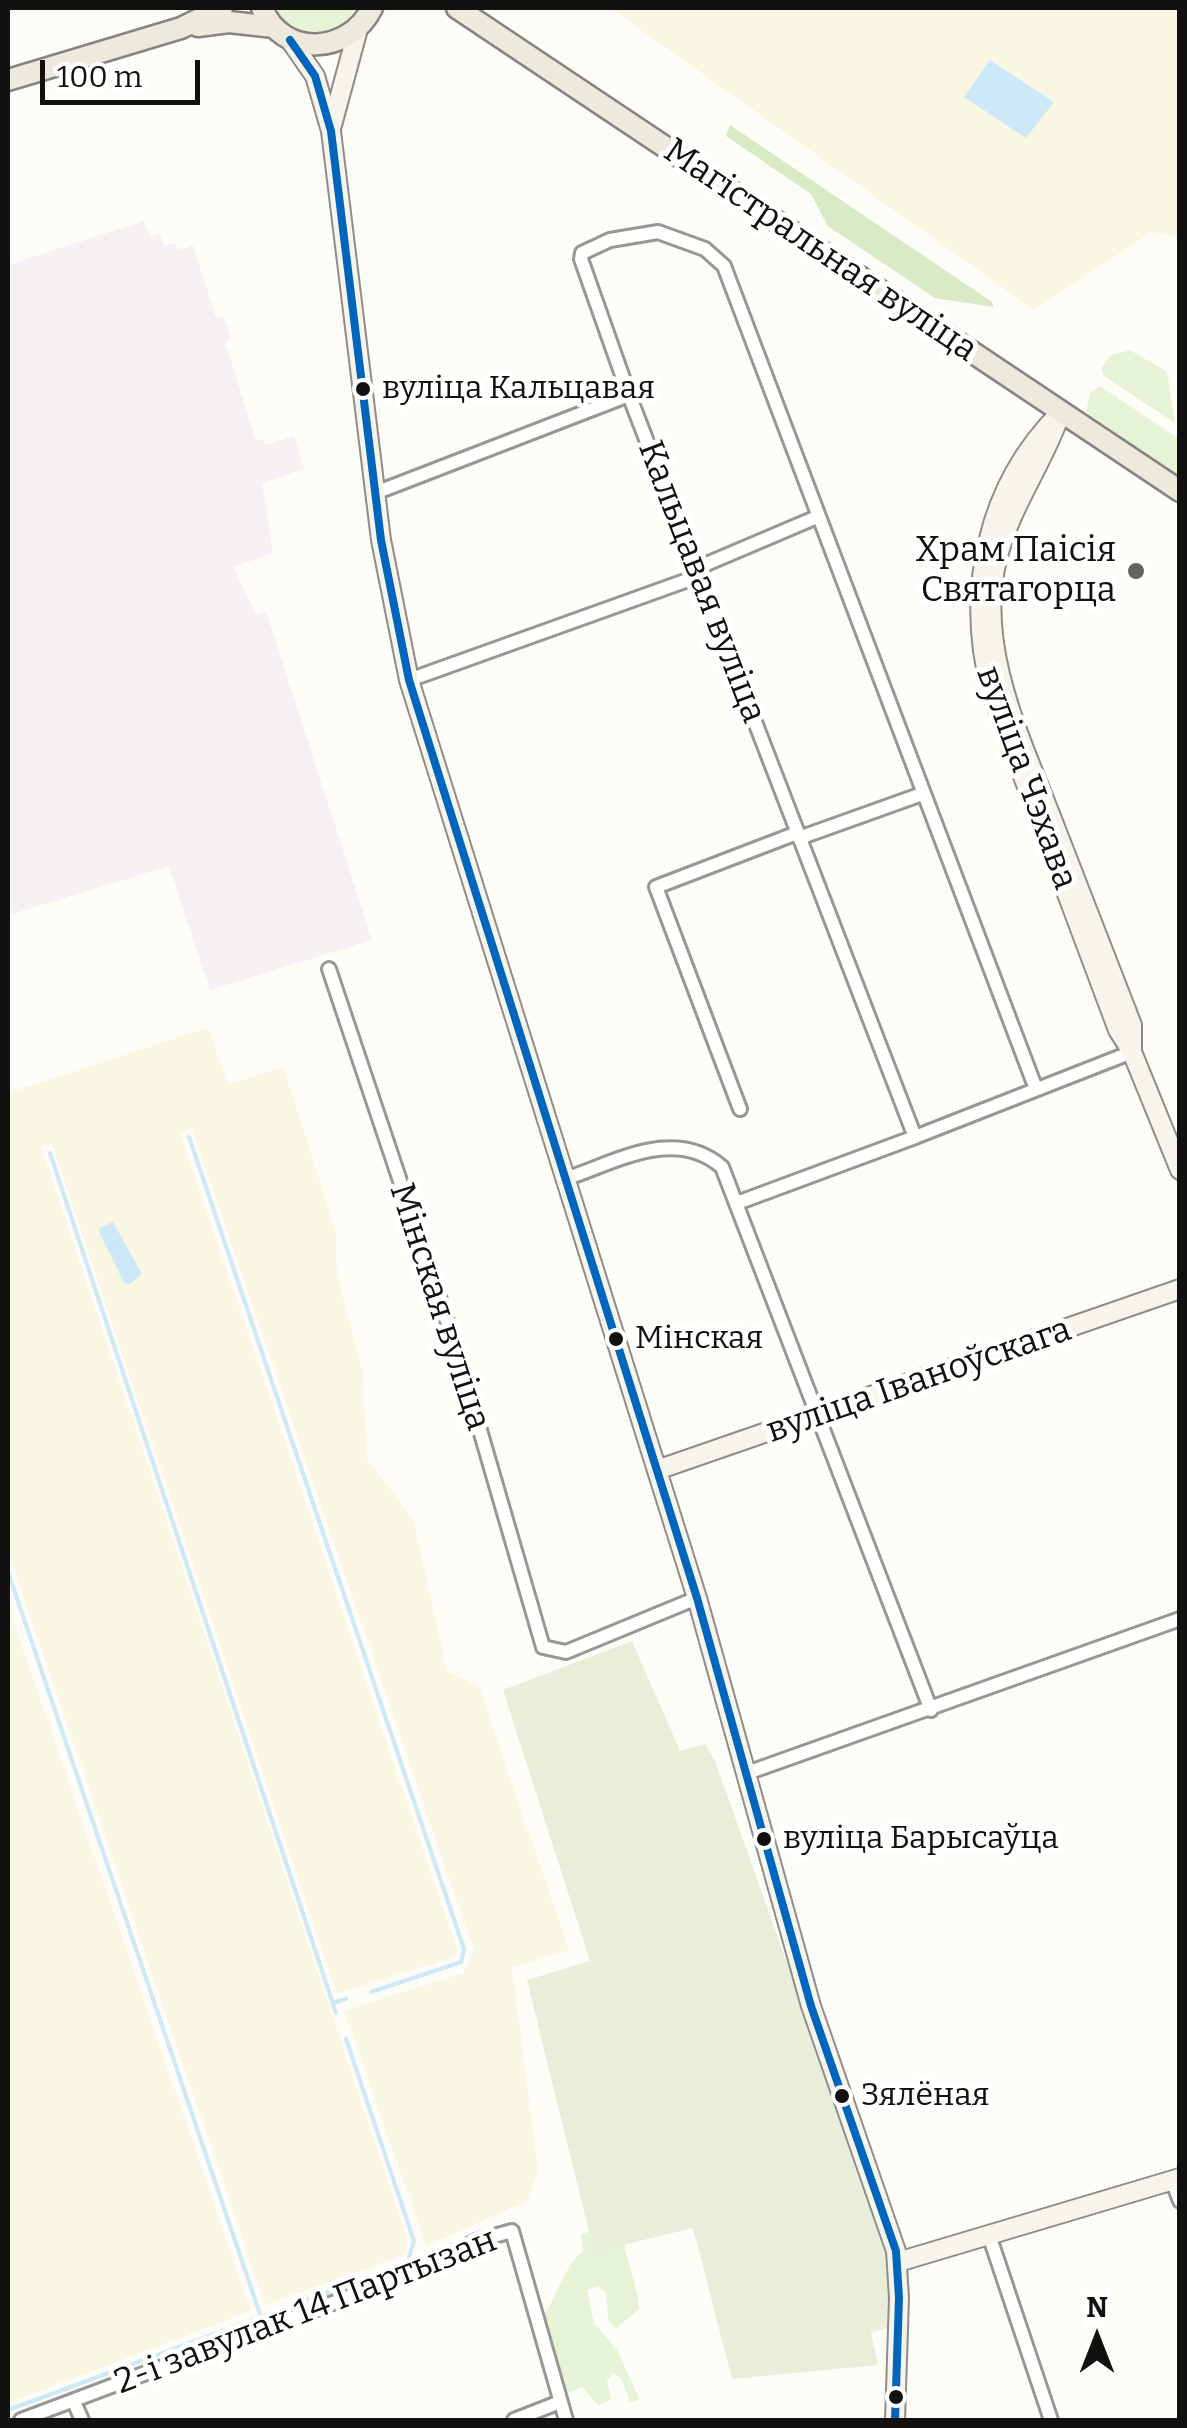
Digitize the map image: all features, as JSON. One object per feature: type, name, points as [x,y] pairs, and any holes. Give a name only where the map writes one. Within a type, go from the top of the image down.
[{"type":"main road","points":[[182,28],[222,8]]},
{"type":"main road","points":[[262,8],[315,76],[331,130],[390,598],[408,680],[697,1598],[811,2006],[898,2262],[895,2420]]},
{"type":"main road","points":[[8,80],[182,28],[229,22],[326,45],[366,19],[394,8]]},
{"type":"main road","name":"Магістральная вуліца","points":[[457,8],[1180,491]]},
{"type":"main road","points":[[331,130],[344,66],[366,19]]},
{"type":"main road","name":"вуліца Чэхава","points":[[1061,412],[1001,546],[992,593],[993,630],[1010,704],[1132,1025],[1132,1052],[1180,1170]]},
{"type":"main road","name":"вуліца Іваноўскага","points":[[657,1470],[1180,1289]]},
{"type":"main road","points":[[898,2262],[1176,2179]]},
{"type":"street","name":"Кальцавая вуліца","points":[[915,1138],[629,395],[582,253],[634,234],[658,232],[705,249],[732,281],[816,517],[1036,1089]]},
{"type":"street","points":[[376,493],[629,395]]},
{"type":"street","points":[[408,680],[699,576],[704,566],[816,517]]},
{"type":"street","points":[[740,1109],[656,888],[922,794]]},
{"type":"street","name":"Мінская вуліца","points":[[329,969],[457,1351],[543,1647],[566,1652],[697,1598]]},
{"type":"street","points":[[737,1203],[1132,1052]]},
{"type":"street","points":[[565,1179],[661,1146],[698,1149],[722,1167],[931,1710]]},
{"type":"street","points":[[747,1773],[1180,1618]]},
{"type":"street","points":[[1176,2179],[1180,2201]]},
{"type":"street","name":"2-і завулак 14 Партызан","points":[[82,2420],[74,2402],[406,2275],[476,2240],[512,2231],[560,2402]]},
{"type":"street","points":[[988,2236],[1051,2420]]},
{"type":"street","points":[[21,2420],[74,2402]]},
{"type":"street","points":[[514,2420],[560,2402],[566,2420]]},
{"type":"shaded area","points":[[610,8],[1179,8],[1179,237],[1152,232],[1034,310]]},
{"type":"shaded area","points":[[144,221],[150,237],[160,234],[164,246],[175,243],[178,250],[193,245],[216,318],[224,317],[231,339],[225,342],[256,441],[263,439],[265,445],[294,436],[304,469],[262,483],[273,553],[233,567],[256,614],[266,611],[372,940],[210,990],[169,866],[12,914],[8,896],[8,265]]},
{"type":"shaded area","points":[[208,1028],[228,1085],[283,1067],[336,1231],[337,1275],[363,1374],[367,1459],[413,1519],[447,1672],[479,1686],[569,1950],[512,1968],[538,2172],[527,2201],[426,2246],[344,2011],[463,1973],[474,1951],[192,1129],[180,1132],[457,1950],[454,1957],[337,1994],[52,1144],[41,1146],[407,2238],[405,2255],[265,2305],[8,1551],[8,1093]]},
{"type":"shaded area","points":[[8,1606],[251,2311],[8,2403]]},
{"type":"green space","points":[[274,8],[362,8],[342,28],[318,34],[294,27]]},
{"type":"green space","points":[[730,125],[994,307],[935,298],[828,226],[811,194],[726,136]]},
{"type":"green space","points":[[1130,350],[1167,372],[1175,423],[1104,376],[1101,368],[1112,355]]},
{"type":"green space","points":[[1100,386],[1179,439],[1179,477],[1086,412],[1090,393]]},
{"type":"green space","points":[[632,1641],[680,1751],[705,1744],[715,1761],[884,2235],[893,2317],[890,2328],[871,2332],[878,2365],[732,2379],[693,2228],[594,2252],[527,1980],[590,1961],[503,1690]]},
{"type":"green space","points":[[603,2225],[624,2231],[639,2309],[616,2328],[608,2319],[606,2293],[598,2286],[587,2290],[594,2323],[617,2350],[640,2400],[630,2402],[621,2378],[613,2373],[607,2380],[611,2400],[598,2405],[582,2387],[565,2394],[561,2391],[544,2315],[583,2251],[581,2235]]},
{"type":"water","points":[[990,60],[1054,102],[1026,138],[964,97]]},
{"type":"water","points":[[113,1222],[142,1274],[130,1284],[124,1283],[100,1234],[99,1228]]},
{"type":"waterway","points":[[189,1137],[464,1949],[461,1962],[371,1992]]},
{"type":"waterway","points":[[50,1153],[336,2013]]},
{"type":"waterway","points":[[8,1572],[261,2317]]},
{"type":"waterway","points":[[333,2003],[346,1999]]},
{"type":"waterway","points":[[8,2410],[407,2263],[414,2241],[346,2039]]},
{"type":"transit line","points":[[290,40],[315,76],[331,131],[381,540],[409,680],[697,1598],[811,2006],[896,2251],[899,2298],[895,2420]]},
{"type":"place","name":"вуліца Кальцавая","points":[[363,389]]},
{"type":"place","name":"Храм Паісія Святагорца","points":[[1136,571]]},
{"type":"place","name":"Мінская","points":[[616,1339]]},
{"type":"place","name":"вуліца Барысаўца","points":[[764,1839]]},
{"type":"place","name":"Зялёная","points":[[842,2096]]}]
